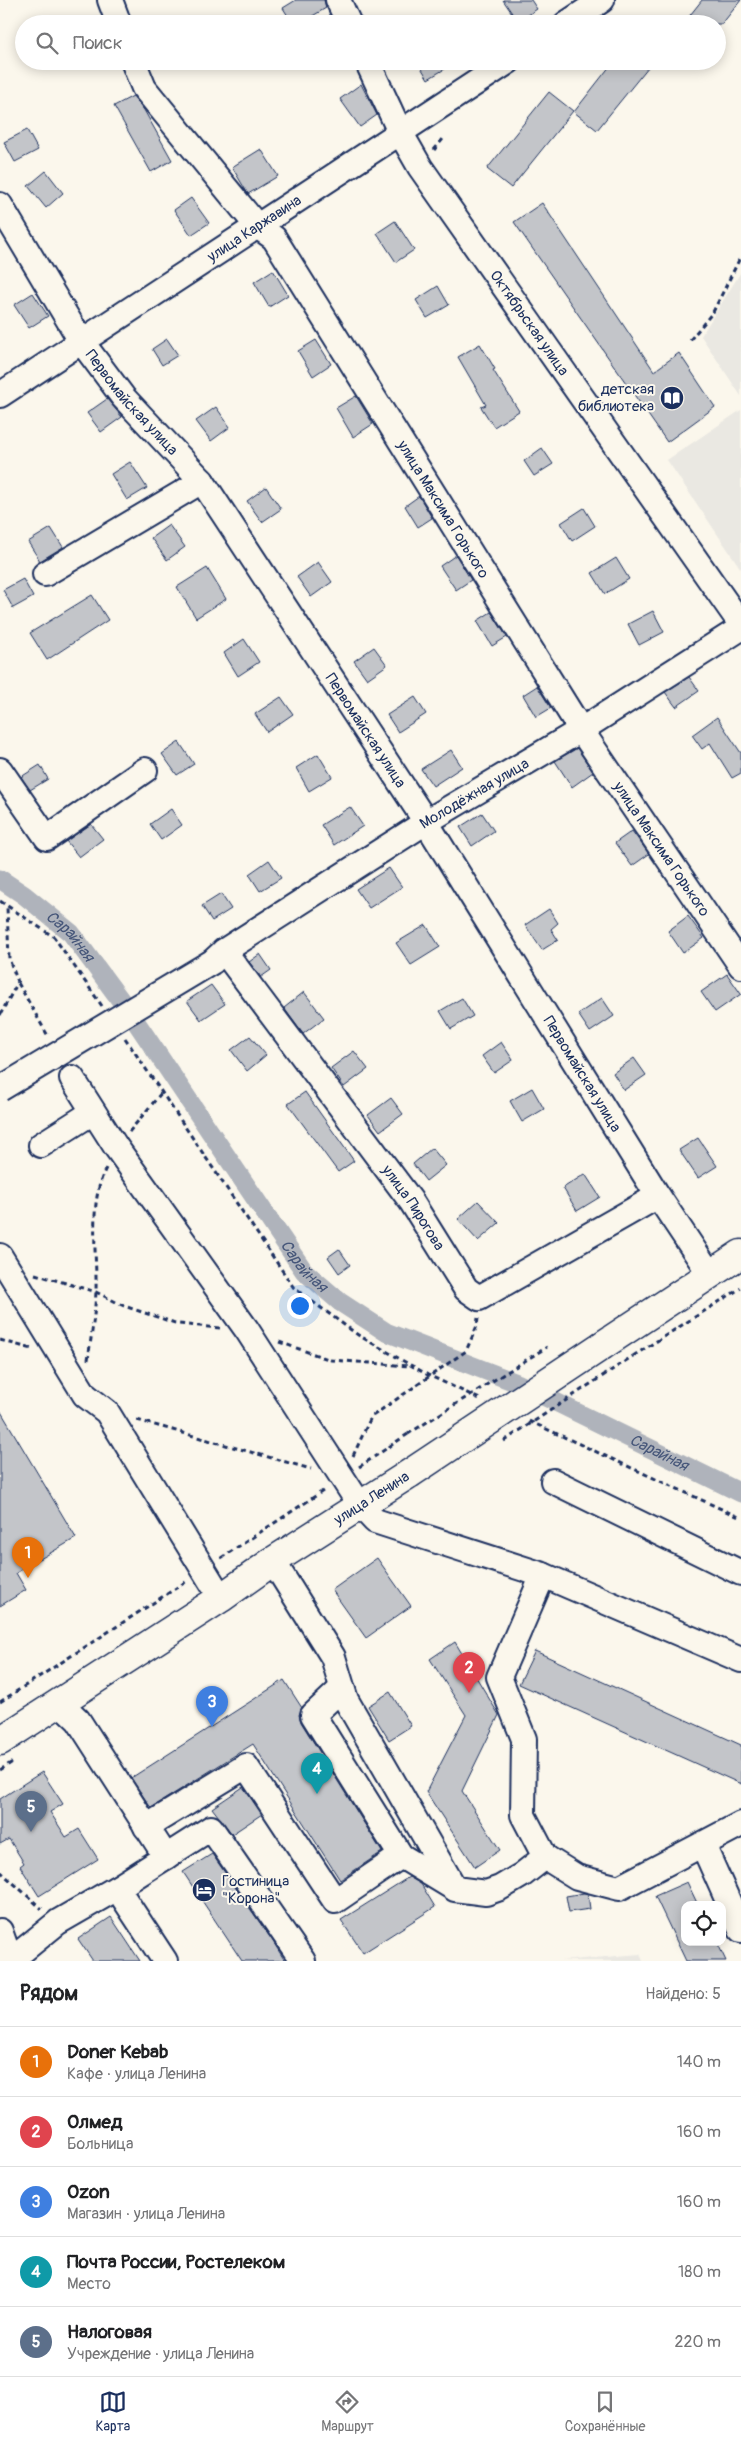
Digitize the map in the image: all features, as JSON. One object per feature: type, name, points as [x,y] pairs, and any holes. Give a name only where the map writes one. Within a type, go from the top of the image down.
[{"type":"main road","name":"улица Ленина","points":[[0,1741],[221,1598],[273,1561],[409,1474],[741,1254]]},
{"type":"street","points":[[110,0],[116,15]]},
{"type":"street","points":[[338,0],[346,15]]},
{"type":"street","points":[[580,15],[602,0]]},
{"type":"street","name":"улица Максима Горького","points":[[137,70],[144,88],[257,226],[274,238],[581,730],[741,966]]},
{"type":"street","name":"Октябрьская улица","points":[[371,70],[400,132],[420,167],[741,626]]},
{"type":"street","name":"улица Каржавина","points":[[0,395],[494,70]]},
{"type":"street","name":"Первомайская улица","points":[[0,205],[81,341],[123,397],[202,481],[426,822],[658,1196],[710,1274]]},
{"type":"street","points":[[45,574],[202,481]]},
{"type":"street","name":"Молодёжная улица","points":[[0,1089],[218,957],[426,822],[581,730],[741,626]]},
{"type":"street","points":[[0,770],[47,838],[145,770]]},
{"type":"street","name":"улица Пирогова","points":[[218,957],[411,1201],[466,1289],[479,1298]]},
{"type":"street","points":[[72,1078],[116,1148],[247,1330],[360,1505],[375,1521],[543,1575],[741,1660]]},
{"type":"street","points":[[41,1145],[93,1112]]},
{"type":"street","points":[[479,1298],[658,1196]]},
{"type":"street","points":[[3,1260],[85,1395],[107,1412],[221,1598]]},
{"type":"street","points":[[553,1481],[741,1573]]},
{"type":"street","points":[[273,1561],[333,1657],[346,1700],[455,1889]]},
{"type":"street","points":[[543,1575],[499,1677],[524,1739],[523,1814],[545,1857],[577,1878],[618,1888],[741,1824]]},
{"type":"street","points":[[342,1688],[313,1715],[401,1856],[455,1889],[486,1893],[500,1888],[522,1875],[545,1857]]},
{"type":"street","points":[[59,1702],[78,1720],[166,1857]]},
{"type":"street","points":[[146,1827],[246,1766],[335,1901],[401,1856]]},
{"type":"street","points":[[0,1931],[9,1960],[58,1922],[118,1888],[211,1828],[304,1961]]},
{"type":"street","points":[[703,1845],[741,1930]]},
{"type":"street","points":[[118,1888],[165,1961]]},
{"type":"path","points":[[690,340],[713,312],[741,256]]},
{"type":"path","points":[[0,901],[54,937],[105,1010]]},
{"type":"path","points":[[7,907],[9,959],[18,982],[52,1043]]},
{"type":"path","points":[[0,1015],[18,982]]},
{"type":"path","points":[[122,1034],[294,1288],[358,1335],[412,1366],[491,1404]]},
{"type":"path","points":[[85,1395],[96,1292],[95,1214],[101,1177],[116,1148],[162,1092]]},
{"type":"path","points":[[3,1260],[96,1292],[124,1306],[178,1324],[247,1330],[331,1360],[412,1366]]},
{"type":"path","points":[[500,1443],[741,1288]]},
{"type":"path","points":[[107,1412],[343,1477],[371,1417],[430,1374],[466,1351],[477,1326],[479,1298]]},
{"type":"path","points":[[408,1434],[546,1347]]},
{"type":"path","points":[[527,1420],[741,1518]]},
{"type":"path","points":[[0,1870],[58,1922]]},
{"type":"shaded area","points":[[741,272],[741,396],[701,336]]},
{"type":"shaded area","points":[[741,410],[741,569],[667,460]]},
{"type":"shaded area","points":[[640,1954],[643,1961],[561,1961],[617,1956]]},
{"type":"building","points":[[296,0],[324,0],[326,8],[314,15],[287,15],[283,8]]},
{"type":"building","points":[[503,0],[531,0],[537,9],[528,15],[513,15]]},
{"type":"building","points":[[702,0],[741,0],[726,19],[726,15],[690,15]]},
{"type":"building","points":[[422,70],[443,70],[428,79]]},
{"type":"building","points":[[607,70],[646,70],[597,130],[574,112]]},
{"type":"building","points":[[361,84],[377,115],[360,127],[340,99]]},
{"type":"building","points":[[549,92],[573,111],[511,188],[487,169]]},
{"type":"building","points":[[133,96],[144,110],[172,160],[151,172],[114,106]]},
{"type":"building","points":[[27,130],[38,150],[15,162],[4,142]]},
{"type":"building","points":[[261,149],[278,176],[248,194],[232,167]]},
{"type":"building","points":[[46,171],[63,193],[46,208],[28,186]]},
{"type":"building","points":[[191,198],[209,223],[191,235],[174,210]]},
{"type":"building","points":[[542,203],[654,371],[679,353],[715,407],[667,442],[514,222]]},
{"type":"building","points":[[395,221],[414,250],[396,262],[377,233]]},
{"type":"building","points":[[273,270],[288,295],[269,307],[254,282]]},
{"type":"building","points":[[438,286],[449,305],[427,318],[416,300]]},
{"type":"building","points":[[33,293],[48,316],[29,328],[14,305]]},
{"type":"building","points":[[167,339],[178,355],[162,365],[152,349]]},
{"type":"building","points":[[316,340],[331,364],[313,376],[298,351]]},
{"type":"building","points":[[480,344],[495,369],[493,370],[519,411],[494,427],[481,407],[486,405],[458,357]]},
{"type":"building","points":[[356,396],[373,424],[353,437],[336,408]]},
{"type":"building","points":[[107,399],[122,417],[101,432],[87,413]]},
{"type":"building","points":[[216,407],[230,427],[211,441],[196,421]]},
{"type":"building","points":[[542,448],[553,464],[534,476],[524,461]]},
{"type":"building","points":[[130,462],[147,488],[127,500],[111,474]]},
{"type":"building","points":[[266,487],[281,509],[262,522],[247,501]]},
{"type":"building","points":[[419,496],[432,518],[418,527],[405,506]]},
{"type":"building","points":[[584,508],[595,526],[572,541],[561,523]]},
{"type":"building","points":[[169,525],[185,547],[167,560],[151,538]]},
{"type":"building","points":[[51,528],[63,547],[40,561],[28,542]]},
{"type":"building","points":[[456,555],[471,580],[456,590],[440,566]]},
{"type":"building","points":[[616,558],[629,579],[605,594],[592,573]]},
{"type":"building","points":[[318,562],[332,582],[311,597],[297,577]]},
{"type":"building","points":[[207,568],[226,599],[196,618],[177,587]]},
{"type":"building","points":[[23,579],[33,597],[13,608],[3,590]]},
{"type":"building","points":[[92,595],[108,620],[47,660],[30,633]]},
{"type":"building","points":[[653,611],[664,632],[639,645],[628,624]]},
{"type":"building","points":[[491,612],[507,637],[492,646],[477,621]]},
{"type":"building","points":[[244,639],[259,662],[238,676],[224,653]]},
{"type":"building","points":[[374,647],[387,665],[367,679],[354,661]]},
{"type":"building","points":[[689,677],[699,691],[676,707],[665,692]]},
{"type":"building","points":[[537,686],[551,708],[536,717],[523,695]]},
{"type":"building","points":[[281,697],[293,714],[267,732],[255,714]]},
{"type":"building","points":[[415,697],[426,714],[398,732],[387,715]]},
{"type":"building","points":[[717,717],[741,753],[741,773],[732,778],[710,743],[702,749],[692,735]]},
{"type":"building","points":[[179,742],[194,764],[177,775],[162,754]]},
{"type":"building","points":[[577,748],[593,772],[572,787],[555,761]]},
{"type":"building","points":[[451,750],[462,767],[433,786],[421,769]]},
{"type":"building","points":[[318,754],[332,777],[309,791],[296,768]]},
{"type":"building","points":[[40,765],[48,779],[30,790],[21,777]]},
{"type":"building","points":[[350,807],[363,826],[334,845],[321,825]]},
{"type":"building","points":[[171,809],[182,825],[161,840],[150,824]]},
{"type":"building","points":[[482,813],[494,831],[472,846],[460,827]]},
{"type":"building","points":[[91,824],[103,839],[79,857],[66,841]]},
{"type":"building","points":[[632,831],[649,854],[632,866],[615,843]]},
{"type":"building","points":[[269,860],[281,878],[260,891],[249,874]]},
{"type":"building","points":[[389,868],[402,887],[369,908],[356,889]]},
{"type":"building","points":[[221,894],[231,909],[212,921],[202,906]]},
{"type":"building","points":[[549,909],[558,923],[551,929],[558,940],[542,950],[525,925]]},
{"type":"building","points":[[688,916],[704,938],[683,953],[668,931]]},
{"type":"building","points":[[426,925],[440,947],[411,965],[396,943]]},
{"type":"building","points":[[260,954],[271,970],[261,977],[249,962]]},
{"type":"building","points":[[727,974],[741,994],[715,1012],[701,992]]},
{"type":"building","points":[[211,985],[225,1004],[201,1020],[187,1001]]},
{"type":"building","points":[[304,992],[324,1018],[303,1034],[284,1008]]},
{"type":"building","points":[[462,998],[473,1016],[451,1029],[440,1011]]},
{"type":"building","points":[[602,998],[614,1016],[590,1032],[578,1014]]},
{"type":"building","points":[[250,1036],[266,1055],[247,1071],[231,1050]]},
{"type":"building","points":[[501,1042],[513,1060],[494,1073],[482,1056]]},
{"type":"building","points":[[354,1051],[368,1069],[344,1087],[331,1068]]},
{"type":"building","points":[[634,1058],[646,1075],[624,1090],[613,1073]]},
{"type":"building","points":[[532,1088],[544,1109],[522,1122],[510,1101]]},
{"type":"building","points":[[305,1092],[354,1161],[338,1172],[288,1104]]},
{"type":"building","points":[[391,1098],[403,1114],[380,1131],[368,1115]]},
{"type":"building","points":[[698,1138],[717,1166],[698,1178],[679,1150]]},
{"type":"building","points":[[432,1148],[446,1165],[426,1181],[413,1164]]},
{"type":"building","points":[[585,1174],[600,1197],[577,1211],[563,1188]]},
{"type":"building","points":[[478,1201],[499,1223],[478,1241],[458,1219]]},
{"type":"building","points":[[339,1249],[350,1265],[339,1273],[328,1257]]},
{"type":"building","points":[[0,1410],[76,1538],[16,1573],[26,1590],[0,1606]]},
{"type":"building","points":[[377,1558],[411,1606],[366,1638],[332,1590]]},
{"type":"building","points":[[455,1642],[499,1715],[462,1791],[500,1850],[475,1867],[426,1792],[466,1715],[430,1659]]},
{"type":"building","points":[[535,1651],[741,1745],[741,1784],[519,1684]]},
{"type":"building","points":[[284,1680],[302,1708],[299,1715],[301,1722],[382,1852],[340,1880],[253,1744],[151,1808],[131,1778]]},
{"type":"building","points":[[390,1692],[411,1726],[389,1740],[368,1706]]},
{"type":"building","points":[[42,1772],[63,1804],[50,1812],[66,1837],[79,1829],[98,1859],[39,1896],[20,1866],[24,1863],[9,1839],[0,1844],[0,1799]]},
{"type":"building","points":[[243,1787],[262,1814],[232,1834],[212,1808]]},
{"type":"building","points":[[212,1854],[285,1961],[242,1961],[183,1872]]},
{"type":"building","points":[[409,1877],[421,1884],[435,1907],[363,1953],[341,1920]]},
{"type":"building","points":[[687,1882],[696,1901],[681,1901],[681,1946],[719,1946],[726,1961],[686,1961],[655,1896]]},
{"type":"building","points":[[588,1894],[590,1909],[569,1912],[566,1896]]},
{"type":"building","points":[[111,1917],[140,1961],[93,1961],[78,1939]]},
{"type":"waterway","name":"Сарайная","points":[[0,879],[24,895],[71,933],[130,1013],[304,1271],[340,1302],[386,1332],[517,1383],[741,1493]]},
{"type":"place","name":"детская библиотека","points":[[672,398]]},
{"type":"place","name":"Doner Kebab","points":[[28,1578]]},
{"type":"place","name":"Олмед","points":[[469,1693]]},
{"type":"place","name":"Ozon","points":[[212,1727]]},
{"type":"place","name":"Почта России, Ростелеком","points":[[317,1794]]},
{"type":"place","name":"Налоговая","points":[[31,1832]]},
{"type":"place","name":"Гостиница \"Корона\"","points":[[204,1890]]}]
